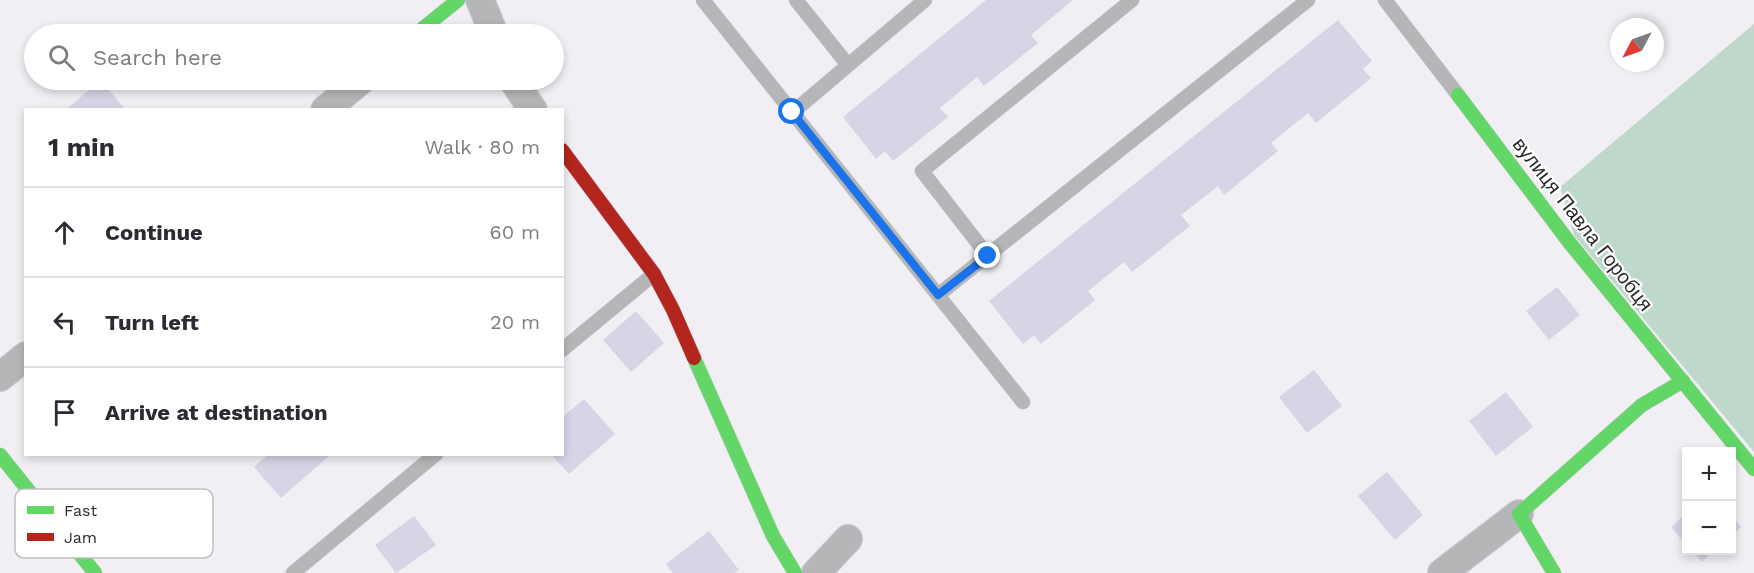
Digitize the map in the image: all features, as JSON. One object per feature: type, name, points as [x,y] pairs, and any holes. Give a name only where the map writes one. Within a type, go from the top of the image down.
[{"type":"street","points":[[428,24],[458,0]]},
{"type":"street","points":[[480,0],[490,24]]},
{"type":"street","points":[[327,108],[349,90]]},
{"type":"street","points":[[520,90],[532,108]]},
{"type":"street","name":"вулиця Павла Горобця","points":[[1458,95],[1569,242],[1754,469]]},
{"type":"street","points":[[564,153],[654,274],[673,310],[773,536],[795,573]]},
{"type":"street","points":[[0,377],[24,358]]},
{"type":"street","points":[[1442,573],[1519,514],[1642,405],[1683,381]]},
{"type":"street","points":[[0,455],[27,489]]},
{"type":"street","points":[[1519,514],[1554,573]]},
{"type":"street","points":[[816,573],[848,538]]},
{"type":"street","points":[[83,558],[95,573]]},
{"type":"lane","points":[[703,0],[1023,402]]},
{"type":"lane","points":[[796,0],[848,65]]},
{"type":"lane","points":[[792,112],[925,0]]},
{"type":"lane","points":[[988,256],[922,171],[1132,0]]},
{"type":"lane","points":[[938,295],[1308,0]]},
{"type":"lane","name":"вулиця Павла Горобця","points":[[1385,0],[1458,95]]},
{"type":"lane","points":[[564,348],[654,274]]},
{"type":"lane","points":[[293,573],[434,456]]},
{"type":"green space","points":[[1754,24],[1754,452],[1574,235],[1560,187]]},
{"type":"building","points":[[986,0],[1073,0],[1031,35],[1038,43],[984,86],[977,77],[940,108],[948,117],[893,161],[885,151],[876,159],[843,117]]},
{"type":"building","points":[[1338,20],[1372,61],[1363,69],[1371,78],[1316,123],[1308,113],[1271,143],[1278,151],[1224,195],[1218,186],[1181,215],[1190,226],[1132,272],[1124,262],[1088,291],[1095,300],[1041,344],[1034,335],[1023,344],[989,301]]},
{"type":"building","points":[[89,90],[109,90],[124,108],[68,108]]},
{"type":"building","points":[[1557,287],[1580,315],[1549,340],[1526,311]]},
{"type":"building","points":[[636,311],[664,343],[631,372],[603,340]]},
{"type":"building","points":[[1314,370],[1342,406],[1307,433],[1279,397]]},
{"type":"building","points":[[1506,392],[1533,427],[1496,456],[1469,421]]},
{"type":"building","points":[[584,399],[615,434],[569,474],[553,456],[564,456],[564,415]]},
{"type":"building","points":[[267,456],[329,456],[281,498],[254,467]]},
{"type":"building","points":[[1387,472],[1423,515],[1395,540],[1358,496]]},
{"type":"building","points":[[414,516],[436,545],[396,573],[375,545]]},
{"type":"building","points":[[1682,517],[1682,540],[1671,527]]},
{"type":"building","points":[[1736,521],[1741,527],[1736,532]]},
{"type":"building","points":[[709,531],[739,570],[734,573],[673,573],[666,564]]},
{"type":"building","points":[[1696,555],[1710,555],[1702,562]]},
{"type":"traffic: fast","points":[[428,24],[458,0]]},
{"type":"traffic: fast","points":[[1458,95],[1569,242],[1754,469]]},
{"type":"traffic: fast","points":[[694,358],[773,536],[795,573]]},
{"type":"traffic: fast","points":[[1554,573],[1519,514],[1642,405],[1683,381]]},
{"type":"traffic: fast","points":[[0,455],[27,489]]},
{"type":"traffic: fast","points":[[83,558],[95,573]]},
{"type":"traffic: jam","points":[[564,153],[654,274],[694,358]]},
{"type":"route","points":[[792,112],[938,295],[988,256]]}]
